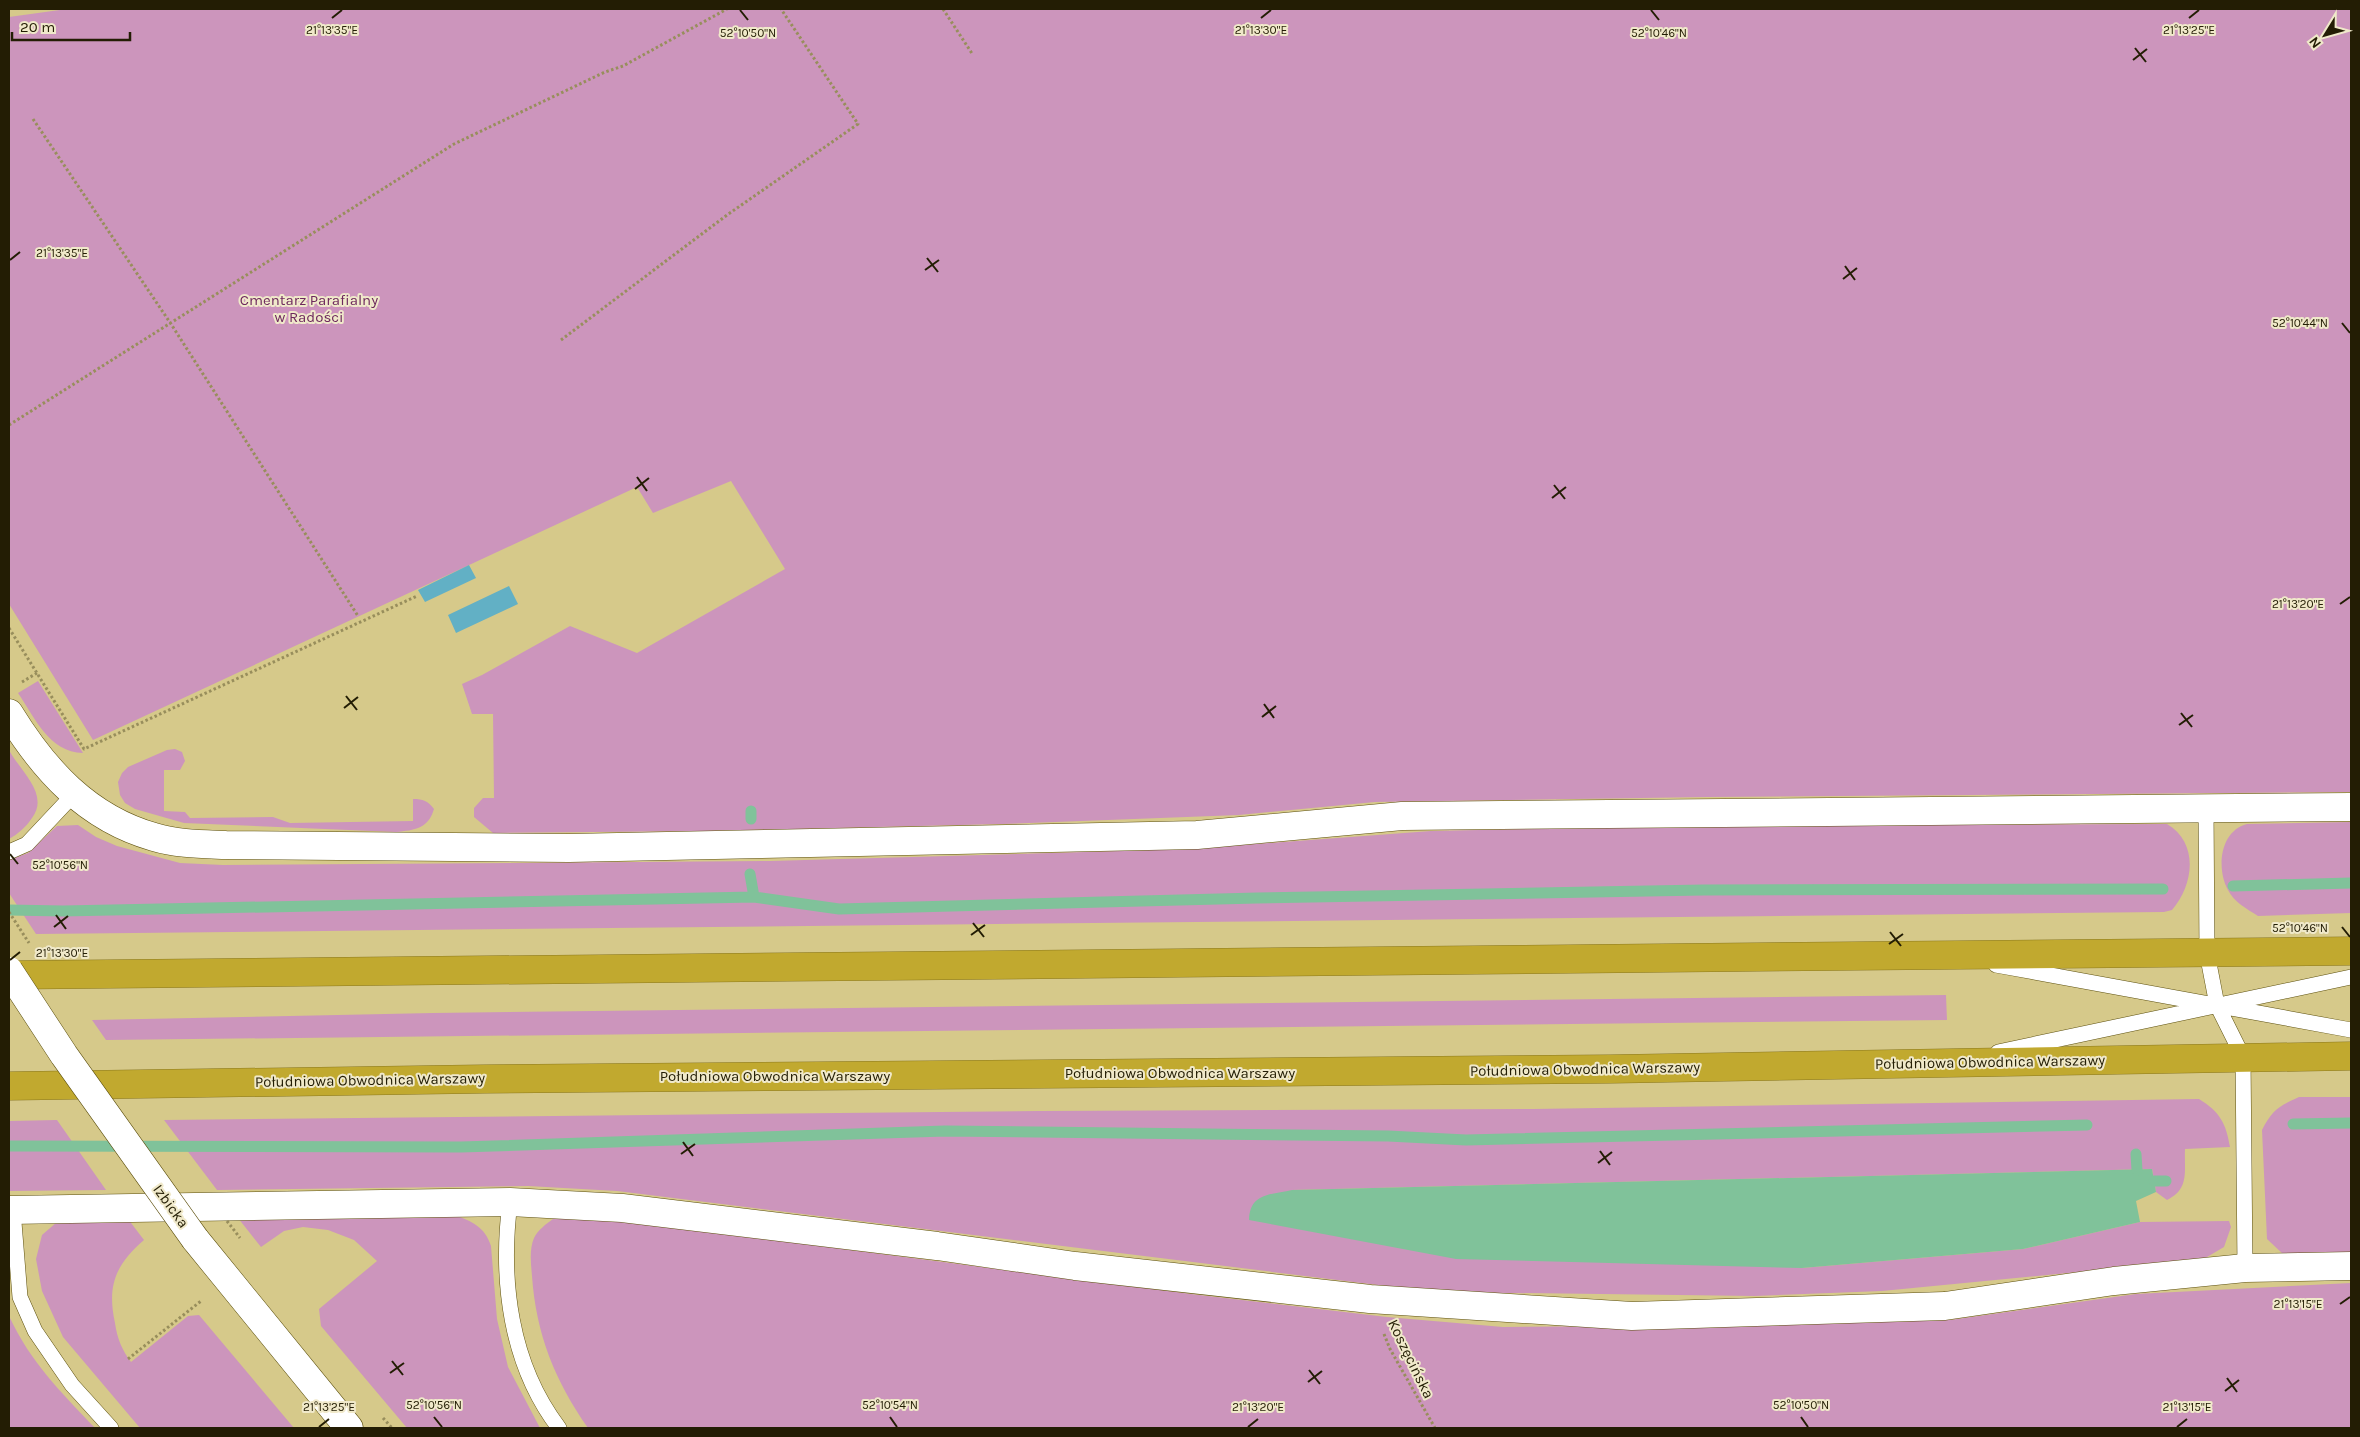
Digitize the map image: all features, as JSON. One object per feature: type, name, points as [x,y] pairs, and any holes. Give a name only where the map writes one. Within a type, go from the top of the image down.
[{"type":"highway","points":[[9,973],[2351,951]]},
{"type":"highway","name":"Południowa Obwodnica Warszawy","points":[[9,1086],[494,1079],[1601,1069],[2351,1056]]},
{"type":"street","points":[[9,713],[46,766],[74,794],[96,811],[122,826],[155,838],[191,843],[541,848],[1197,835],[1402,816],[2351,807]]},
{"type":"street","name":"Izbicka","points":[[9,973],[70,1063],[195,1239],[349,1428]]},
{"type":"street","points":[[11,1210],[510,1202],[622,1208],[937,1246],[1076,1266],[1370,1299],[1632,1316],[1945,1306],[2114,1281],[2245,1268],[2351,1266]]},
{"type":"lane","points":[[9,852],[27,844],[74,794]]},
{"type":"lane","points":[[2206,808],[2207,953],[2217,1005],[2243,1057],[2245,1268]]},
{"type":"lane","points":[[1945,956],[2351,1030]]},
{"type":"lane","points":[[1951,1062],[2351,976]]},
{"type":"lane","points":[[510,1202],[506,1230],[507,1295],[521,1360],[559,1428]]},
{"type":"lane","points":[[11,1210],[20,1297],[35,1331],[72,1385],[110,1428]]},
{"type":"path","points":[[9,425],[454,144],[605,72],[623,66],[728,9]]},
{"type":"path","points":[[561,340],[727,215],[858,124],[781,9]]},
{"type":"path","points":[[943,9],[973,55]]},
{"type":"path","points":[[34,119],[171,324],[358,616]]},
{"type":"path","points":[[9,628],[84,749],[417,596]]},
{"type":"path","name":"Koszęcińska","points":[[1370,1299],[1390,1349],[1435,1428]]},
{"type":"path","points":[[128,1359],[201,1300]]},
{"type":"green space","name":"Cmentarz Parafialny w Radości","points":[[67,9],[2351,9],[2351,792],[1707,797],[1375,802],[1239,815],[1002,824],[705,831],[493,833],[474,817],[474,808],[483,798],[494,798],[493,714],[472,714],[462,684],[482,675],[570,626],[637,653],[785,569],[731,481],[653,513],[637,487],[93,740],[9,604],[9,17]]},
{"type":"green space","points":[[38,681],[83,753],[61,747],[52,740],[37,723],[18,693]]},
{"type":"green space","points":[[175,749],[182,752],[185,761],[180,770],[164,770],[164,811],[185,812],[190,818],[273,817],[290,823],[413,821],[413,799],[425,801],[434,809],[424,825],[415,829],[396,832],[184,823],[135,809],[125,803],[120,795],[118,782],[122,773],[128,767],[167,750]]},
{"type":"green space","points":[[9,750],[36,791],[38,800],[37,809],[30,821],[22,830],[9,839]]},
{"type":"green space","points":[[2351,822],[2351,913],[2258,916],[2237,902],[2228,890],[2222,871],[2223,851],[2231,834],[2238,828],[2247,824]]},
{"type":"green space","points":[[2167,824],[2177,832],[2184,842],[2190,864],[2189,876],[2179,900],[2172,910],[2164,912],[36,934],[9,893],[9,860],[28,853],[57,826],[78,825],[96,837],[117,846],[180,863],[223,865],[770,861],[1189,849],[1431,831],[1683,826]]},
{"type":"green space","points":[[1946,995],[1947,1020],[106,1040],[92,1020],[433,1013]]},
{"type":"green space","points":[[2299,1097],[2351,1097],[2351,1253],[2284,1255],[2267,1239],[2262,1130],[2277,1109]]},
{"type":"green space","points":[[2199,1099],[2221,1119],[2230,1147],[2185,1149],[2183,1185],[2174,1196],[2167,1200],[2156,1192],[2152,1169],[1292,1190],[1802,1268],[2023,1249],[2140,1222],[2229,1221],[2231,1227],[2224,1247],[2202,1260],[1882,1291],[1755,1296],[1435,1292],[617,1191],[528,1186],[217,1190],[164,1120],[1039,1111],[1533,1109]]},
{"type":"green space","points":[[57,1120],[106,1190],[9,1191],[9,1121]]},
{"type":"green space","points":[[454,1215],[467,1220],[481,1229],[491,1246],[497,1319],[508,1367],[540,1428],[407,1428],[321,1326],[319,1309],[377,1261],[354,1240],[328,1230],[303,1227],[284,1231],[261,1247],[238,1218]]},
{"type":"green space","points":[[128,1219],[144,1240],[120,1267],[113,1287],[112,1298],[117,1334],[131,1362],[188,1316],[199,1315],[294,1428],[140,1428],[63,1337],[42,1291],[36,1259],[42,1235],[57,1222]]},
{"type":"green space","points":[[553,1219],[610,1219],[1199,1295],[1387,1317],[1503,1327],[1782,1325],[1950,1320],[2136,1294],[2351,1283],[2351,1428],[588,1428],[566,1393],[549,1356],[534,1297],[531,1262],[532,1243],[538,1232]]},
{"type":"green space","points":[[9,1316],[27,1348],[47,1376],[95,1428],[9,1428]]},
{"type":"shaded area","points":[[2152,1169],[2156,1192],[2136,1201],[2140,1222],[2023,1249],[1802,1268],[1456,1259],[1249,1220],[1250,1211],[1257,1200],[1269,1195],[1292,1190]]},
{"type":"building","points":[[469,565],[476,578],[425,602],[418,590]]},
{"type":"building","points":[[509,586],[518,604],[456,633],[448,615]]},
{"type":"waterway","points":[[751,811],[751,819]]},
{"type":"waterway","points":[[9,910],[63,911],[754,897],[750,874]]},
{"type":"waterway","points":[[2233,886],[2351,883]]},
{"type":"waterway","points":[[754,897],[839,909],[1257,898],[1703,890],[2163,889]]},
{"type":"waterway","points":[[2293,1124],[2351,1123]]},
{"type":"waterway","points":[[9,1146],[461,1147],[945,1131],[1388,1136],[1466,1140],[2087,1125]]},
{"type":"waterway","points":[[2136,1154],[2137,1170]]},
{"type":"waterway","points":[[2154,1181],[2166,1181]]}]
